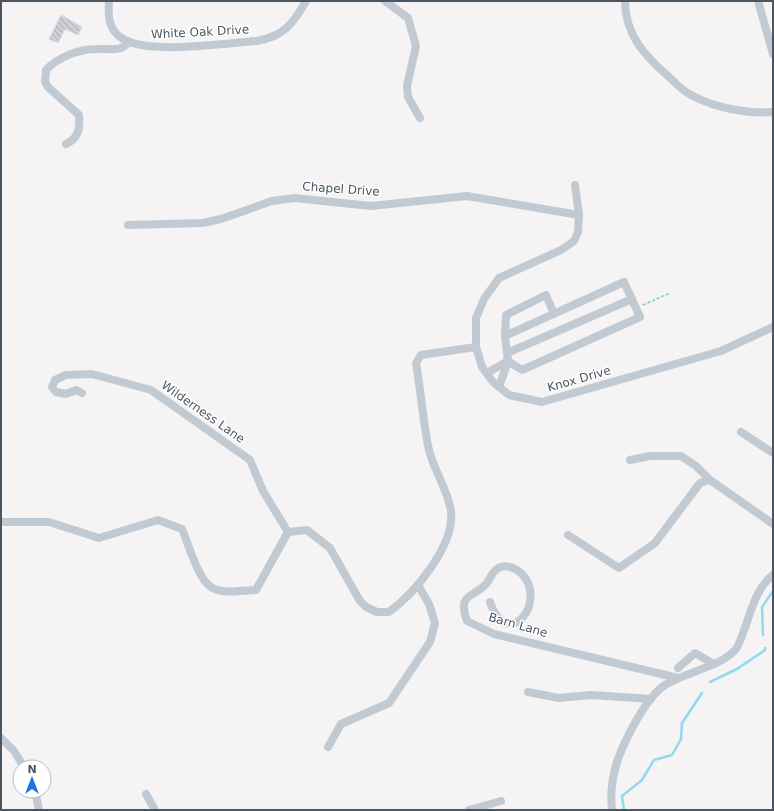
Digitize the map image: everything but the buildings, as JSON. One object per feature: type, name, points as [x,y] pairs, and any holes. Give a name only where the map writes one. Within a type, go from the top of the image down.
[{"type":"street","name":"White Oak Drive","points":[[109,1],[108,17],[112,29],[120,37],[129,42],[143,46],[165,48],[257,41],[271,38],[283,32],[296,18],[306,1]]},
{"type":"street","points":[[385,1],[408,18],[416,46],[407,86],[408,97],[420,118]]},
{"type":"street","points":[[625,1],[626,21],[635,41],[651,61],[692,96],[739,110],[773,112]]},
{"type":"street","points":[[758,1],[773,52]]},
{"type":"street","points":[[66,144],[74,140],[77,136],[79,115],[48,87],[45,82],[46,70],[53,63],[68,55],[96,49],[120,49],[129,42]]},
{"type":"street","points":[[575,184],[579,215]]},
{"type":"street","name":"Chapel Drive","points":[[128,225],[202,223],[221,219],[272,201],[294,198],[371,206],[467,196],[579,215]]},
{"type":"street","name":"Knox Drive","points":[[579,215],[578,232],[574,241],[561,250],[499,278],[484,299],[476,318],[476,347],[482,367],[509,395],[542,402],[721,351],[773,327]]},
{"type":"street","points":[[504,336],[624,282],[640,318],[522,370],[507,357]]},
{"type":"street","points":[[500,387],[507,357],[504,336],[506,315],[546,295],[554,314]]},
{"type":"street","points":[[487,373],[507,357],[632,299]]},
{"type":"street","points":[[1,522],[49,522],[99,538],[158,520],[182,529],[202,576],[210,587],[223,591],[256,590],[288,532],[308,530],[330,548],[360,601],[372,611],[389,612],[418,585],[439,554],[447,534],[451,511],[429,452],[416,363],[421,355],[430,352],[476,347]]},
{"type":"street","name":"Wilderness Lane","points":[[82,392],[76,390],[66,394],[56,392],[52,387],[55,380],[66,375],[92,374],[151,390],[250,460],[263,491],[288,532]]},
{"type":"street","points":[[741,432],[773,454]]},
{"type":"street","points":[[630,460],[650,456],[681,456],[696,466],[710,480],[773,524]]},
{"type":"street","points":[[568,536],[619,568],[655,543],[700,483],[710,480]]},
{"type":"street","name":"Barn Lane","points":[[490,602],[494,614],[504,623],[511,625],[520,622],[525,615],[530,606],[530,590],[526,579],[514,568],[505,566],[497,568],[486,584],[468,595],[464,604],[464,614],[467,622],[494,634],[678,678]]},
{"type":"street","points":[[612,810],[612,789],[618,759],[633,728],[651,699],[665,685],[724,659],[737,649],[758,592],[765,581],[773,575]]},
{"type":"street","points":[[328,747],[341,724],[389,703],[430,642],[435,623],[429,604],[418,585]]},
{"type":"street","points":[[678,668],[695,653],[712,664]]},
{"type":"street","points":[[528,692],[559,698],[591,695],[651,699]]},
{"type":"street","points":[[1,738],[19,759]]},
{"type":"street","points":[[146,794],[155,810]]},
{"type":"street","points":[[36,799],[38,810]]},
{"type":"street","points":[[469,810],[501,801]]},
{"type":"path","points":[[636,308],[670,293]]},
{"type":"waterway","points":[[763,635],[762,607],[773,591]]},
{"type":"waterway","points":[[710,682],[737,669],[765,650],[765,648]]},
{"type":"waterway","points":[[624,810],[622,796],[642,780],[654,760],[672,755],[681,739],[682,723],[702,693]]}]
